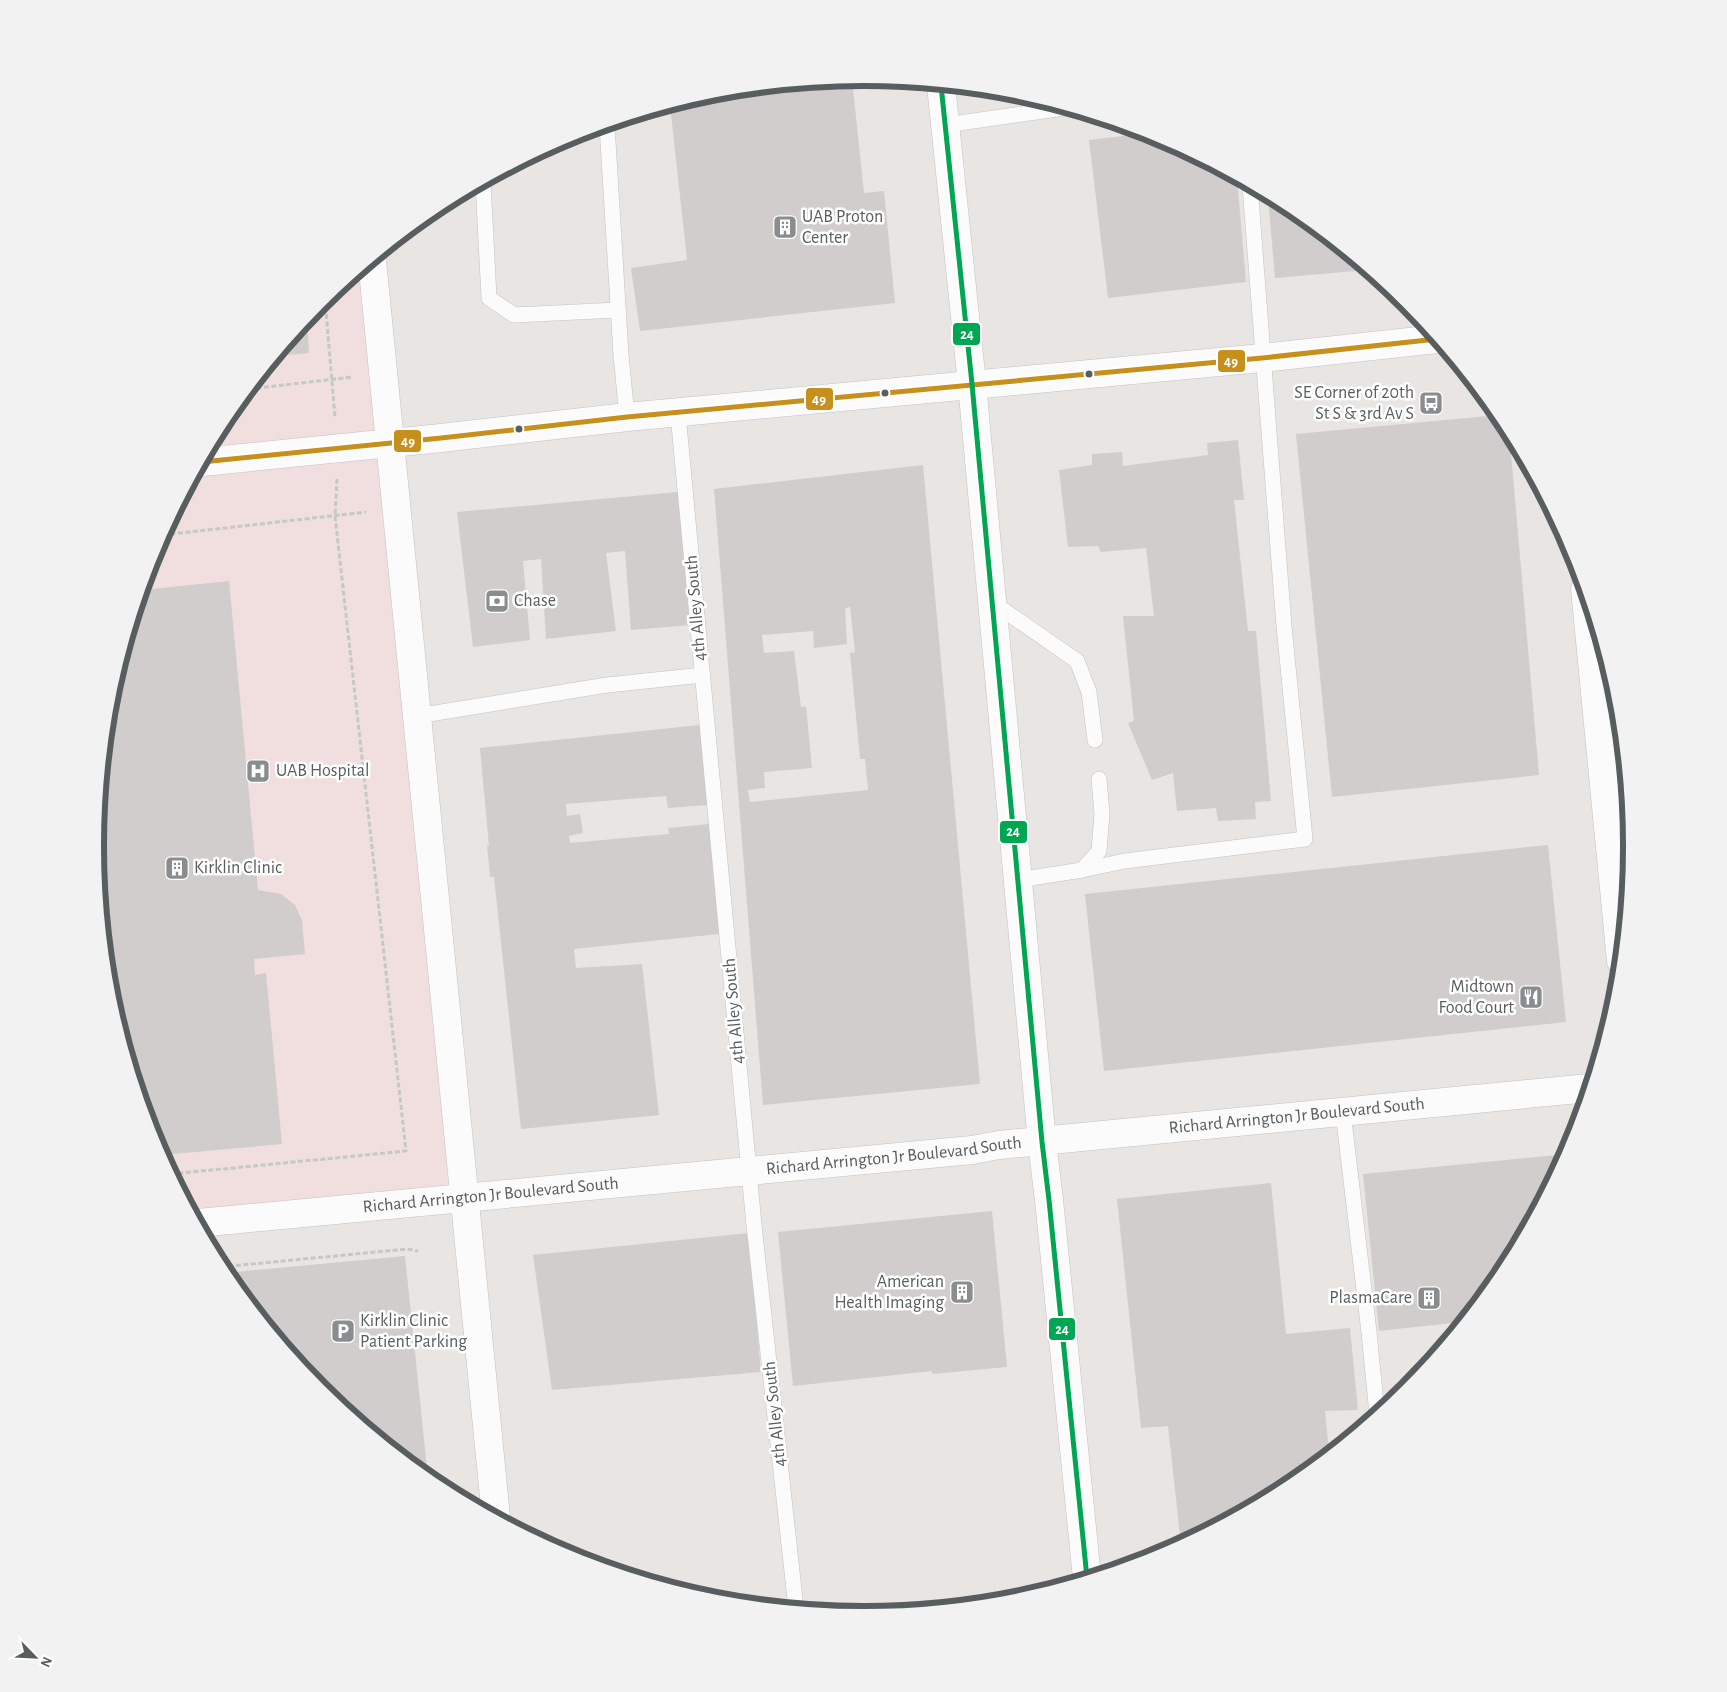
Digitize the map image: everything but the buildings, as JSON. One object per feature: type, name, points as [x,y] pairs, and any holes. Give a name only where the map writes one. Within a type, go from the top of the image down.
[{"type":"street","points":[[942,91],[972,384],[1042,1142],[1085,1572]]},
{"type":"street","points":[[373,267],[495,1510]]},
{"type":"street","points":[[209,461],[627,417],[678,414],[972,384],[1262,358],[1430,340]]},
{"type":"street","points":[[1588,618],[1618,933]]},
{"type":"street","name":"Richard Arrington Jr Boulevard South","points":[[205,1223],[972,1150],[999,1145],[1583,1089]]},
{"type":"lane","points":[[945,125],[1051,110]]},
{"type":"lane","points":[[607,131],[618,310],[627,417]]},
{"type":"lane","points":[[483,188],[489,298],[514,315],[618,310]]},
{"type":"lane","points":[[1018,880],[1125,861],[1305,839],[1284,626],[1250,193]]},
{"type":"lane","name":"4th Alley South","points":[[678,414],[754,1225],[795,1602]]},
{"type":"lane","points":[[992,602],[1077,661],[1089,692],[1095,740]]},
{"type":"lane","points":[[416,716],[607,685],[703,675]]},
{"type":"lane","points":[[1082,870],[1099,850],[1102,814],[1099,779]]},
{"type":"lane","points":[[1343,1112],[1376,1406]]},
{"type":"path","points":[[178,1173],[406,1151],[335,516],[338,448],[326,309]]},
{"type":"path","points":[[257,388],[383,372]]},
{"type":"path","points":[[171,534],[396,509]]},
{"type":"path","points":[[231,1266],[408,1249],[418,1251]]},
{"type":"shaded area","name":"UAB Hospital","points":[[365,274],[454,1189],[200,1215],[182,1182],[144,1090],[118,994],[105,896],[105,796],[118,698],[144,602],[162,555],[182,510],[206,466],[232,424],[261,383],[292,345],[326,309]]},
{"type":"transit line","name":"24","points":[[942,91],[972,384],[1042,1142],[1086,1572]]},
{"type":"transit line","name":"49","points":[[209,461],[627,417],[1262,358],[1430,340]]},
{"type":"place","name":"UAB Proton Center","points":[[785,227]]},
{"type":"place","name":"SE Corner of 20th St S & 3rd Av S","points":[[1431,403]]},
{"type":"place","name":"Chase","points":[[497,601]]},
{"type":"place","name":"UAB Hospital","points":[[258,771]]},
{"type":"place","name":"Kirklin Clinic","points":[[177,868]]},
{"type":"place","name":"Midtown Food Court","points":[[1531,997]]},
{"type":"place","name":"American Health Imaging","points":[[962,1292]]},
{"type":"place","name":"PlasmaCare","points":[[1429,1298]]},
{"type":"place","name":"Kirklin Clinic Patient Parking","points":[[343,1331]]}]
